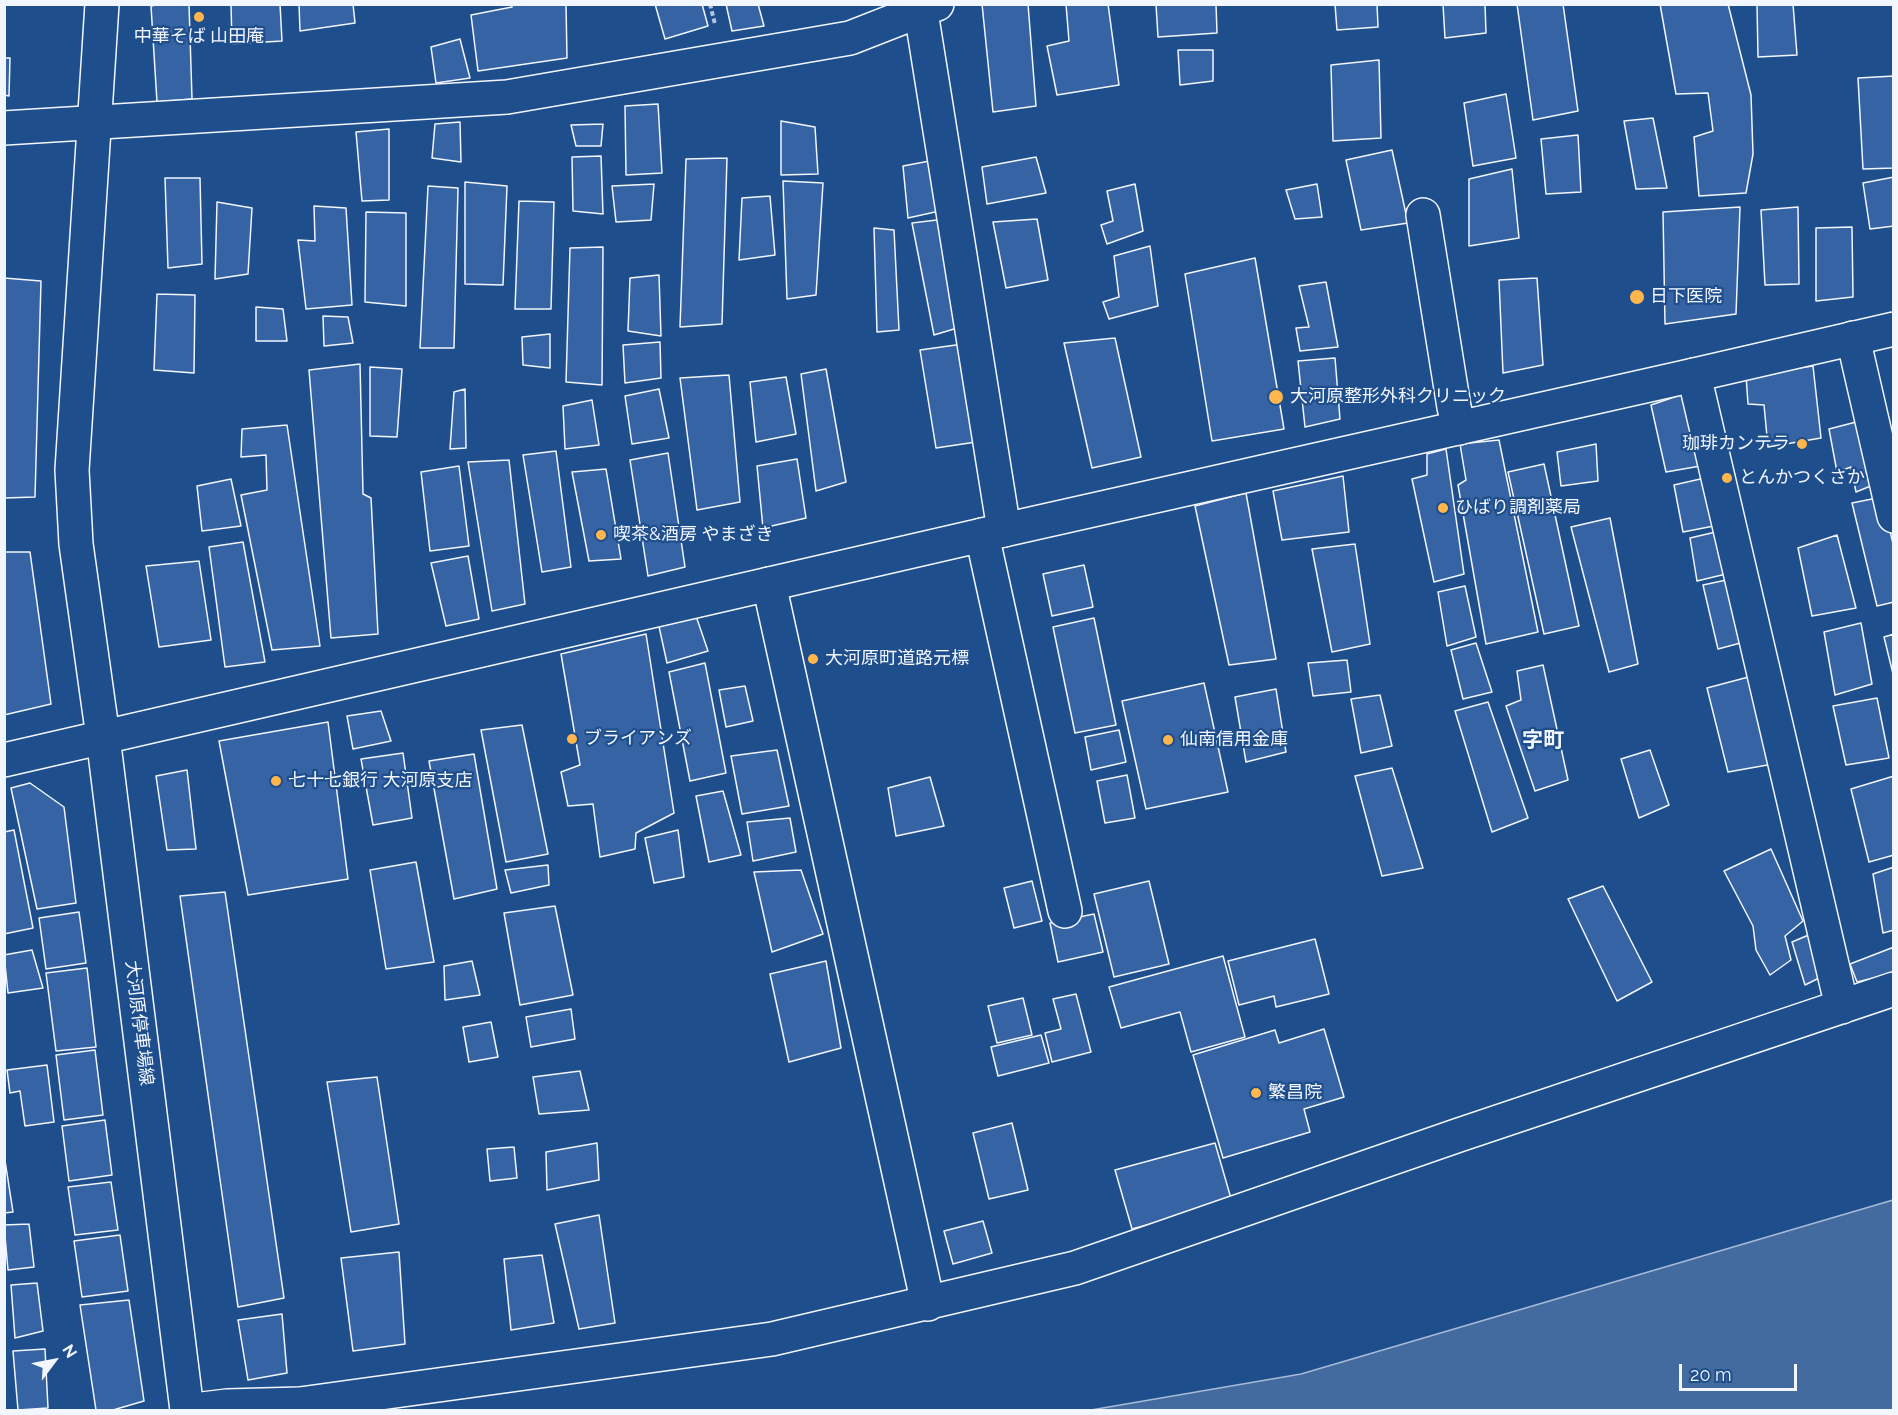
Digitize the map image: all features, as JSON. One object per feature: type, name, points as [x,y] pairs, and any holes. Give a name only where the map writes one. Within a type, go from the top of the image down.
[{"type":"street","name":"大河原停車場線","points":[[102,4],[72,470],[76,544],[103,737],[187,1410]]},
{"type":"street","points":[[4,128],[507,97],[850,38],[929,8],[993,532],[1065,911]]},
{"type":"street","points":[[1423,215],[1454,407],[1460,428]]},
{"type":"street","points":[[4,760],[1893,328]]},
{"type":"street","points":[[1853,338],[1893,516]]},
{"type":"street","points":[[1694,375],[1842,1007]]},
{"type":"street","points":[[769,584],[928,1304]]},
{"type":"street","points":[[194,1410],[227,1406],[300,1404],[772,1339],[1075,1269],[1459,1135],[1893,989]]},
{"type":"water","points":[[1893,1200],[1893,1410],[1091,1410],[1301,1374]]},
{"type":"building","points":[[189,4],[192,99],[157,102],[151,6]]},
{"type":"building","points":[[231,4],[280,4],[282,41],[232,44]]},
{"type":"building","points":[[299,4],[353,4],[355,23],[300,31]]},
{"type":"building","points":[[512,4],[566,4],[567,58],[478,71],[471,15],[512,7]]},
{"type":"building","points":[[655,4],[702,4],[708,26],[665,39]]},
{"type":"building","points":[[726,4],[758,4],[764,26],[732,31]]},
{"type":"building","points":[[982,4],[1028,4],[1036,106],[993,112]]},
{"type":"building","points":[[1066,4],[1108,4],[1119,85],[1057,95],[1047,46],[1069,41]]},
{"type":"building","points":[[1156,4],[1216,4],[1217,33],[1158,37]]},
{"type":"building","points":[[1335,4],[1377,4],[1378,27],[1337,30]]},
{"type":"building","points":[[1443,4],[1485,4],[1486,33],[1445,38]]},
{"type":"building","points":[[1517,4],[1563,4],[1578,111],[1533,120]]},
{"type":"building","points":[[1660,4],[1728,4],[1751,95],[1753,154],[1746,193],[1699,196],[1694,137],[1713,131],[1708,93],[1676,94]]},
{"type":"building","points":[[1757,4],[1793,4],[1797,55],[1758,57]]},
{"type":"building","points":[[460,39],[470,78],[436,83],[431,47]]},
{"type":"building","points":[[1178,50],[1213,50],[1213,81],[1180,85]]},
{"type":"building","points":[[4,58],[10,58],[9,96],[4,95]]},
{"type":"building","points":[[1379,60],[1381,138],[1333,141],[1331,65]]},
{"type":"building","points":[[1894,76],[1894,168],[1863,169],[1858,78]]},
{"type":"building","points":[[1506,94],[1516,158],[1473,166],[1464,103]]},
{"type":"building","points":[[658,104],[662,173],[626,175],[625,106]]},
{"type":"building","points":[[1653,118],[1667,188],[1636,189],[1624,121]]},
{"type":"building","points":[[781,121],[815,127],[818,174],[781,175]]},
{"type":"building","points":[[460,122],[461,162],[432,158],[435,124]]},
{"type":"building","points":[[603,124],[601,146],[576,146],[571,125]]},
{"type":"building","points":[[389,129],[389,200],[362,201],[356,132]]},
{"type":"building","points":[[1578,135],[1581,192],[1546,194],[1541,139]]},
{"type":"building","points":[[1392,150],[1408,223],[1361,230],[1346,160]]},
{"type":"building","points":[[601,156],[603,214],[573,211],[572,157]]},
{"type":"building","points":[[1036,157],[1046,193],[987,204],[982,167]]},
{"type":"building","points":[[727,158],[722,324],[680,327],[686,159]]},
{"type":"building","points":[[935,160],[944,210],[908,218],[903,166]]},
{"type":"building","points":[[1512,169],[1519,238],[1469,246],[1469,179]]},
{"type":"building","points":[[1894,177],[1894,226],[1870,229],[1863,183]]},
{"type":"building","points":[[165,178],[200,178],[202,264],[168,268]]},
{"type":"building","points":[[783,181],[823,183],[816,295],[787,299]]},
{"type":"building","points":[[465,182],[507,186],[503,285],[465,284]]},
{"type":"building","points":[[654,184],[651,220],[616,222],[612,186]]},
{"type":"building","points":[[1135,184],[1143,231],[1107,244],[1101,225],[1113,221],[1107,191]]},
{"type":"building","points":[[1317,184],[1322,217],[1295,219],[1286,190]]},
{"type":"building","points":[[428,186],[458,188],[454,348],[420,348]]},
{"type":"building","points":[[770,196],[775,255],[739,260],[742,198]]},
{"type":"building","points":[[519,201],[554,202],[551,309],[515,309]]},
{"type":"building","points":[[217,202],[252,208],[248,274],[215,279]]},
{"type":"building","points":[[314,206],[346,208],[352,305],[306,309],[298,240],[315,241]]},
{"type":"building","points":[[1740,207],[1736,314],[1665,324],[1663,212]]},
{"type":"building","points":[[1798,207],[1799,284],[1765,285],[1761,210]]},
{"type":"building","points":[[366,212],[406,213],[406,306],[365,302]]},
{"type":"building","points":[[945,219],[964,326],[934,335],[912,223]]},
{"type":"building","points":[[1037,219],[1048,280],[1006,288],[993,222]]},
{"type":"building","points":[[1852,227],[1853,297],[1816,301],[1816,228]]},
{"type":"building","points":[[874,228],[894,230],[899,330],[877,332]]},
{"type":"building","points":[[1150,246],[1158,306],[1109,319],[1103,302],[1119,297],[1114,256]]},
{"type":"building","points":[[603,247],[602,385],[566,382],[570,248]]},
{"type":"building","points":[[1255,258],[1284,429],[1212,441],[1185,274]]},
{"type":"building","points":[[659,275],[661,336],[628,331],[630,278]]},
{"type":"building","points":[[4,278],[41,281],[35,497],[4,498]]},
{"type":"building","points":[[1537,278],[1543,365],[1503,373],[1499,280]]},
{"type":"building","points":[[1326,282],[1338,347],[1300,351],[1296,328],[1309,327],[1299,286]]},
{"type":"building","points":[[157,294],[195,295],[194,373],[154,370]]},
{"type":"building","points":[[256,307],[283,309],[287,341],[256,341]]},
{"type":"building","points":[[323,316],[348,317],[353,343],[324,346]]},
{"type":"building","points":[[550,334],[550,368],[523,365],[522,337]]},
{"type":"building","points":[[1115,338],[1141,457],[1092,468],[1064,343]]},
{"type":"building","points":[[660,342],[661,378],[625,383],[623,345]]},
{"type":"building","points":[[963,344],[976,442],[936,448],[920,350]]},
{"type":"building","points":[[1335,358],[1340,419],[1305,427],[1298,361]]},
{"type":"building","points":[[360,364],[363,494],[371,498],[378,634],[331,638],[309,370]]},
{"type":"building","points":[[1813,366],[1821,438],[1768,447],[1764,405],[1748,404],[1746,375]]},
{"type":"building","points":[[370,367],[402,369],[397,437],[370,436]]},
{"type":"building","points":[[826,369],[846,482],[816,491],[801,374]]},
{"type":"building","points":[[729,375],[740,502],[697,510],[680,378]]},
{"type":"building","points":[[786,377],[796,434],[756,442],[750,382]]},
{"type":"building","points":[[465,389],[466,448],[450,449],[454,392]]},
{"type":"building","points":[[659,389],[669,438],[632,444],[625,396]]},
{"type":"building","points":[[1686,393],[1706,465],[1666,472],[1651,405]]},
{"type":"building","points":[[592,400],[599,445],[565,449],[563,406]]},
{"type":"building","points":[[1860,421],[1878,483],[1856,492],[1851,467],[1837,472],[1829,429]]},
{"type":"building","points":[[287,425],[320,646],[272,650],[241,495],[267,490],[266,455],[241,457],[242,429]]},
{"type":"building","points":[[1499,440],[1538,632],[1486,644],[1458,485],[1466,480],[1460,444]]},
{"type":"building","points":[[1596,444],[1598,481],[1561,486],[1557,452]]},
{"type":"building","points":[[1446,449],[1464,574],[1434,582],[1412,479],[1427,475],[1427,454]]},
{"type":"building","points":[[556,451],[571,567],[542,572],[523,455]]},
{"type":"building","points":[[668,453],[685,567],[648,576],[630,460]]},
{"type":"building","points":[[797,459],[806,518],[763,528],[757,466]]},
{"type":"building","points":[[509,460],[525,604],[492,611],[468,462]]},
{"type":"building","points":[[1544,464],[1579,626],[1544,634],[1508,472]]},
{"type":"building","points":[[459,466],[469,546],[430,551],[421,472]]},
{"type":"building","points":[[606,469],[621,559],[589,561],[572,472]]},
{"type":"building","points":[[1343,476],[1349,532],[1282,540],[1273,491]]},
{"type":"building","points":[[1709,477],[1719,525],[1683,532],[1674,485]]},
{"type":"building","points":[[231,479],[241,526],[202,531],[197,486]]},
{"type":"building","points":[[1246,493],[1276,659],[1229,665],[1195,506]]},
{"type":"building","points":[[1882,497],[1894,548],[1894,602],[1877,606],[1852,503]]},
{"type":"building","points":[[1610,518],[1638,664],[1609,672],[1571,527]]},
{"type":"building","points":[[1720,531],[1730,573],[1697,581],[1690,538]]},
{"type":"building","points":[[1837,535],[1856,608],[1812,616],[1798,548]]},
{"type":"building","points":[[243,542],[265,662],[225,667],[209,547]]},
{"type":"building","points":[[1355,544],[1370,644],[1332,652],[1312,549]]},
{"type":"building","points":[[4,552],[30,552],[51,704],[4,715]]},
{"type":"building","points":[[468,556],[479,619],[446,626],[431,563]]},
{"type":"building","points":[[199,561],[211,640],[159,647],[146,566]]},
{"type":"building","points":[[1084,565],[1093,607],[1052,616],[1043,574]]},
{"type":"building","points":[[1731,579],[1748,641],[1718,649],[1703,585]]},
{"type":"building","points":[[1465,586],[1476,637],[1447,646],[1438,592]]},
{"type":"building","points":[[696,616],[708,651],[667,663],[658,622]]},
{"type":"building","points":[[1094,618],[1116,725],[1075,733],[1053,627]]},
{"type":"building","points":[[1861,623],[1872,684],[1835,695],[1824,632]]},
{"type":"building","points":[[646,634],[674,813],[636,833],[635,849],[600,857],[593,804],[568,806],[561,772],[580,765],[561,654]]},
{"type":"building","points":[[1894,634],[1894,678],[1884,637]]},
{"type":"building","points":[[1476,643],[1492,692],[1463,699],[1451,650]]},
{"type":"building","points":[[1347,660],[1351,692],[1313,696],[1308,663]]},
{"type":"building","points":[[705,663],[726,773],[690,781],[669,672]]},
{"type":"building","points":[[1543,665],[1568,780],[1535,791],[1506,706],[1521,700],[1517,671]]},
{"type":"building","points":[[1756,675],[1773,764],[1728,772],[1707,688]]},
{"type":"building","points":[[1204,683],[1228,792],[1146,809],[1122,701]]},
{"type":"building","points":[[745,686],[753,721],[726,727],[719,690]]},
{"type":"building","points":[[1276,689],[1286,752],[1246,762],[1235,697]]},
{"type":"building","points":[[1380,695],[1392,746],[1361,753],[1351,699]]},
{"type":"building","points":[[1877,698],[1889,758],[1846,765],[1833,706]]},
{"type":"building","points":[[1488,702],[1528,818],[1492,832],[1455,711]]},
{"type":"building","points":[[381,711],[391,741],[353,749],[347,716]]},
{"type":"building","points":[[328,722],[348,879],[248,895],[219,741]]},
{"type":"building","points":[[522,725],[548,854],[506,862],[481,730]]},
{"type":"building","points":[[1119,730],[1126,762],[1091,770],[1085,737]]},
{"type":"building","points":[[777,750],[789,806],[742,814],[731,756]]},
{"type":"building","points":[[1650,750],[1669,805],[1639,818],[1621,759]]},
{"type":"building","points":[[403,753],[412,818],[373,825],[361,759]]},
{"type":"building","points":[[474,754],[497,889],[454,899],[429,761]]},
{"type":"building","points":[[1392,768],[1423,868],[1382,876],[1355,776]]},
{"type":"building","points":[[187,770],[196,849],[167,850],[156,776]]},
{"type":"building","points":[[1127,775],[1135,818],[1105,823],[1097,781]]},
{"type":"building","points":[[1894,776],[1894,855],[1869,862],[1851,789]]},
{"type":"building","points":[[930,777],[944,826],[896,836],[888,788]]},
{"type":"building","points":[[30,783],[64,807],[76,903],[37,909],[11,788]]},
{"type":"building","points":[[723,791],[741,855],[709,862],[696,796]]},
{"type":"building","points":[[790,818],[796,852],[753,861],[747,822]]},
{"type":"building","points":[[14,830],[33,928],[4,934],[4,832]]},
{"type":"building","points":[[678,830],[684,877],[654,883],[645,838]]},
{"type":"building","points":[[1771,849],[1803,921],[1785,936],[1791,960],[1770,975],[1756,950],[1753,926],[1724,871]]},
{"type":"building","points":[[416,862],[434,962],[386,969],[370,870]]},
{"type":"building","points":[[548,865],[549,885],[511,893],[505,870]]},
{"type":"building","points":[[1894,867],[1894,930],[1883,933],[1873,874]]},
{"type":"building","points":[[801,870],[823,934],[772,952],[754,872]]},
{"type":"building","points":[[1032,881],[1042,921],[1014,928],[1004,888]]},
{"type":"building","points":[[1149,881],[1169,964],[1114,977],[1094,894]]},
{"type":"building","points":[[1603,886],[1652,982],[1617,1001],[1568,899]]},
{"type":"building","points":[[225,892],[284,1298],[238,1307],[180,896]]},
{"type":"building","points":[[555,906],[573,995],[520,1005],[504,913]]},
{"type":"building","points":[[79,912],[86,963],[46,969],[39,918]]},
{"type":"building","points":[[1094,914],[1103,952],[1058,962],[1050,923]]},
{"type":"building","points":[[1811,934],[1825,975],[1805,985],[1792,942]]},
{"type":"building","points":[[1315,939],[1329,994],[1276,1007],[1274,996],[1239,1005],[1228,961]]},
{"type":"building","points":[[1894,947],[1894,973],[1857,982],[1850,964]]},
{"type":"building","points":[[32,950],[43,988],[8,993],[4,955]]},
{"type":"building","points":[[1223,956],[1245,1037],[1191,1052],[1180,1012],[1121,1028],[1109,987]]},
{"type":"building","points":[[472,961],[480,995],[445,1000],[444,966]]},
{"type":"building","points":[[826,961],[841,1048],[789,1062],[770,974]]},
{"type":"building","points":[[87,968],[96,1047],[56,1051],[46,973]]},
{"type":"building","points":[[1076,994],[1091,1052],[1052,1062],[1045,1033],[1061,1029],[1053,999]]},
{"type":"building","points":[[1023,998],[1032,1035],[997,1043],[988,1006]]},
{"type":"building","points":[[571,1009],[575,1039],[531,1047],[526,1017]]},
{"type":"building","points":[[491,1022],[498,1057],[469,1062],[463,1027]]},
{"type":"building","points":[[1324,1029],[1344,1097],[1304,1109],[1310,1132],[1223,1158],[1193,1055],[1275,1030],[1279,1043]]},
{"type":"building","points":[[1041,1035],[1049,1063],[998,1076],[991,1047]]},
{"type":"building","points":[[95,1050],[103,1115],[64,1120],[56,1055]]},
{"type":"building","points":[[47,1065],[54,1122],[25,1126],[20,1091],[10,1093],[7,1070]]},
{"type":"building","points":[[580,1071],[589,1110],[539,1114],[533,1077]]},
{"type":"building","points":[[377,1077],[399,1224],[351,1232],[327,1082]]},
{"type":"building","points":[[105,1120],[112,1175],[69,1181],[62,1126]]},
{"type":"building","points":[[1012,1123],[1028,1190],[989,1199],[973,1133]]},
{"type":"building","points":[[597,1143],[599,1180],[547,1190],[546,1152]]},
{"type":"building","points":[[1215,1143],[1232,1202],[1132,1229],[1115,1170]]},
{"type":"building","points":[[514,1147],[517,1178],[490,1181],[487,1149]]},
{"type":"building","points":[[4,1154],[13,1212],[4,1213]]},
{"type":"building","points":[[111,1182],[118,1230],[75,1235],[68,1187]]},
{"type":"building","points":[[599,1215],[615,1323],[579,1329],[555,1224]]},
{"type":"building","points":[[983,1221],[992,1253],[953,1264],[944,1231]]},
{"type":"building","points":[[29,1224],[34,1267],[8,1270],[4,1225]]},
{"type":"building","points":[[120,1235],[128,1291],[82,1297],[74,1241]]},
{"type":"building","points":[[399,1252],[405,1344],[353,1351],[341,1258]]},
{"type":"building","points":[[542,1255],[554,1323],[511,1330],[504,1259]]},
{"type":"building","points":[[37,1283],[43,1331],[15,1338],[11,1285]]},
{"type":"building","points":[[129,1300],[144,1401],[113,1410],[96,1410],[80,1305]]},
{"type":"building","points":[[282,1314],[287,1373],[248,1380],[238,1320]]},
{"type":"building","points":[[45,1349],[48,1408],[18,1410],[13,1351]]},
{"type":"place","name":"中華そば 山田庵","points":[[199,17]]},
{"type":"place","name":"日下医院","points":[[1637,297]]},
{"type":"place","name":"大河原整形外科クリニック","points":[[1276,397]]},
{"type":"place","name":"珈琲カンテラ","points":[[1802,444]]},
{"type":"place","name":"とんかつくさか","points":[[1727,478]]},
{"type":"place","name":"ひばり調剤薬局","points":[[1443,508]]},
{"type":"place","name":"喫茶&酒房 やまざき","points":[[601,535]]},
{"type":"place","name":"大河原町道路元標","points":[[813,659]]},
{"type":"place","name":"ブライアンズ","points":[[572,739]]},
{"type":"place","name":"仙南信用金庫","points":[[1168,740]]},
{"type":"place","name":"七十七銀行 大河原支店","points":[[276,781]]},
{"type":"place","name":"繁昌院","points":[[1256,1093]]},
{"type":"district","name":"字町","points":[[1543,741]]}]
